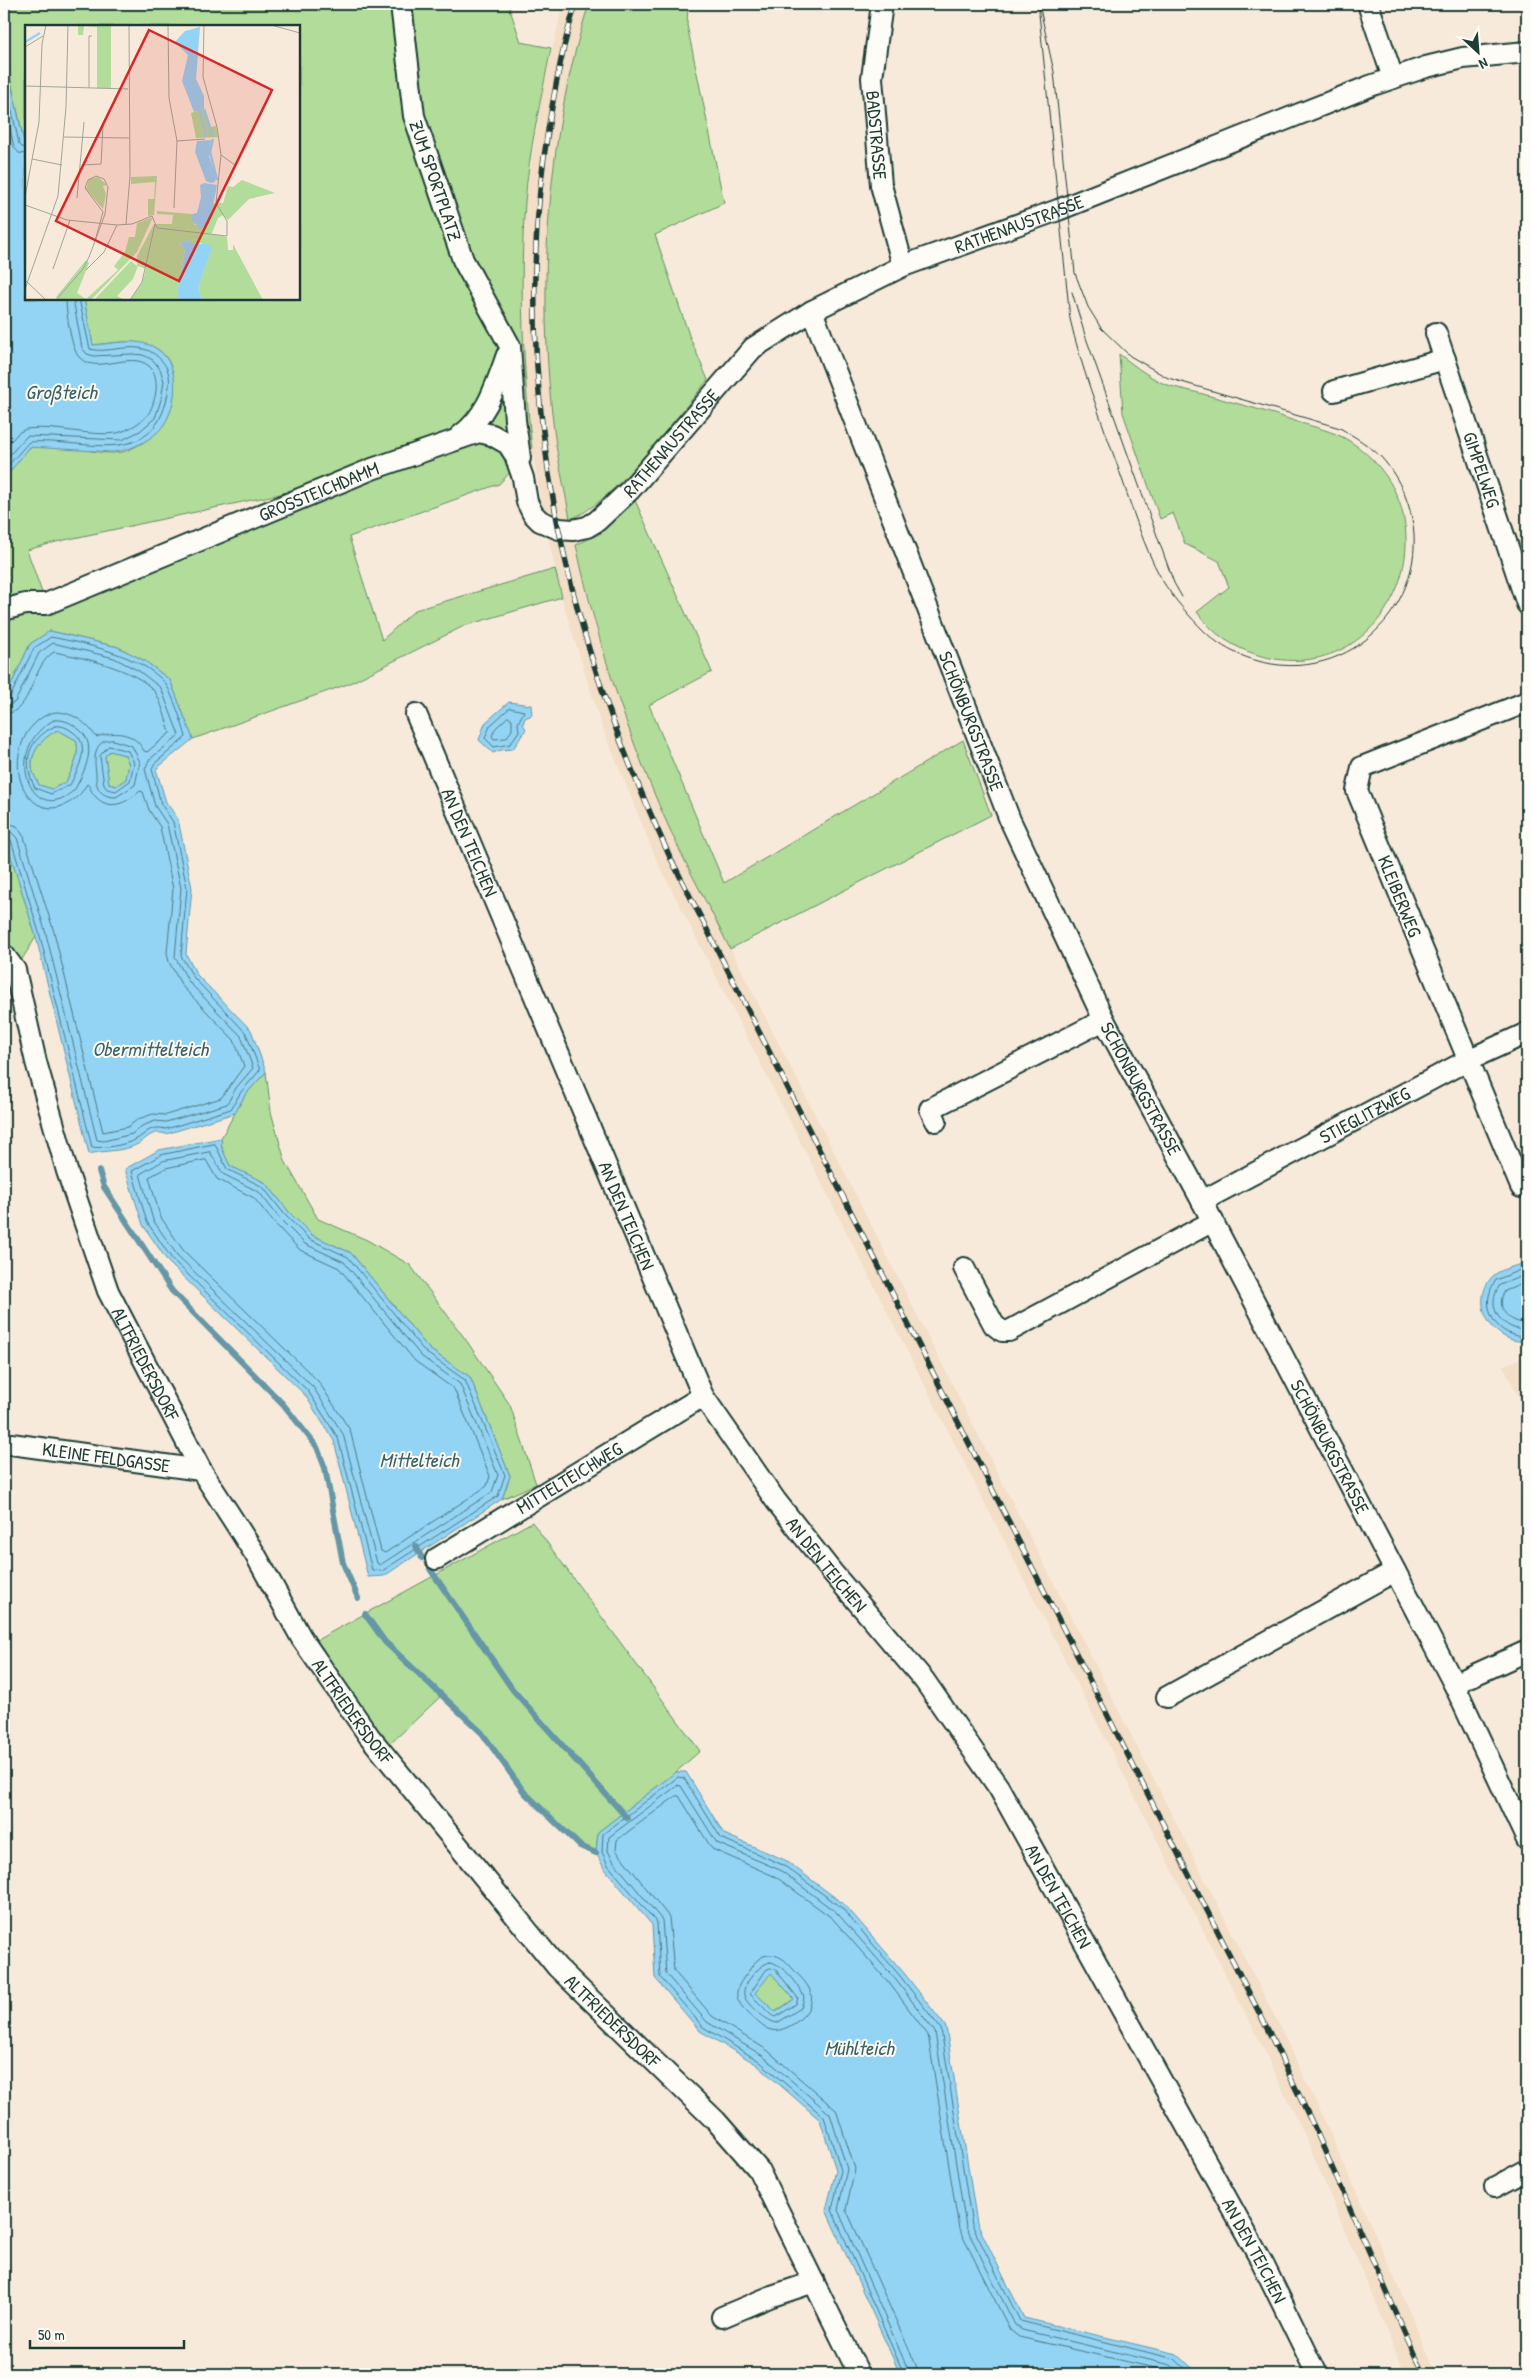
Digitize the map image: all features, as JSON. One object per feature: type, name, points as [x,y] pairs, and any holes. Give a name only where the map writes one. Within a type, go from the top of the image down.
[{"type":"street","name":"ZUM SPORTPLATZ","points":[[401,4],[414,116],[463,260],[510,346],[515,420],[523,478]]},
{"type":"street","name":"BADSTRASSE","points":[[882,4],[872,78],[881,185],[903,266]]},
{"type":"street","points":[[1368,4],[1393,78]]},
{"type":"street","name":"RATHENAUSTRASSE","points":[[587,527],[597,521],[630,490],[753,348],[812,311],[903,266],[1058,210],[1393,78],[1463,58],[1527,52]]},
{"type":"street","name":"SCHÖNBURGSTRASSE","points":[[812,311],[1010,820],[1104,1020],[1213,1221],[1454,1684],[1527,1840]]},
{"type":"street","name":"GIMPELWEG","points":[[1436,333],[1527,604]]},
{"type":"street","points":[[454,440],[472,428],[485,411],[510,346]]},
{"type":"street","points":[[1334,391],[1445,359]]},
{"type":"street","name":"GROSSTEICHDAMM","points":[[4,610],[25,604],[46,604],[372,469],[479,432],[492,435],[508,444],[515,455],[523,478],[527,502],[533,514],[540,520],[559,529],[573,530],[587,527]]},
{"type":"street","name":"KLEIBERWEG","points":[[1521,1187],[1357,791],[1362,767],[1527,702]]},
{"type":"street","name":"AN DEN TEICHEN","points":[[416,714],[703,1396],[776,1501],[832,1572],[924,1680],[998,1788],[1263,2264],[1317,2374]]},
{"type":"street","name":"ALTFRIEDERSDORF","points":[[4,955],[16,970],[36,1062],[67,1171],[108,1291],[201,1470],[255,1554],[302,1639],[369,1736],[557,1967],[716,2121],[758,2169],[859,2374]]},
{"type":"street","points":[[936,1121],[930,1110],[1104,1020]]},
{"type":"street","name":"STIEGLITZWEG","points":[[1202,1201],[1468,1060],[1527,1033]]},
{"type":"street","points":[[964,1268],[994,1325],[1002,1331],[1009,1331],[1213,1221]]},
{"type":"street","name":"MITTELTEICHWEG","points":[[436,1559],[703,1396]]},
{"type":"street","name":"KLEINE FELDGASSE","points":[[11,1444],[201,1470]]},
{"type":"street","points":[[1168,1697],[1395,1570]]},
{"type":"street","points":[[1454,1684],[1527,1651]]},
{"type":"street","points":[[1495,2187],[1527,2170]]},
{"type":"street","points":[[722,2318],[772,2296],[814,2282]]},
{"type":"shaded area","points":[[563,4],[589,4],[581,30],[567,94],[550,203],[547,267],[548,368],[556,445],[588,600],[602,650],[644,769],[680,850],[1280,2027],[1327,2126],[1437,2374],[1405,2374],[1305,2136],[1258,2038],[657,861],[601,724],[564,606],[547,532],[532,449],[524,369],[522,266],[525,201],[543,89]]},
{"type":"shaded area","points":[[1527,1355],[1527,1413],[1503,1366]]},
{"type":"green space","points":[[4,4],[398,4],[411,118],[461,261],[505,348],[483,409],[471,426],[453,437],[351,480],[425,453],[462,434],[476,422],[485,410],[512,346],[466,257],[418,115],[404,4],[508,4],[521,42],[551,48],[529,164],[523,233],[523,326],[532,449],[499,484],[349,537],[382,640],[415,610],[555,569],[562,597],[464,626],[348,684],[193,739],[170,680],[145,661],[118,647],[50,631],[30,644],[4,700],[4,612],[17,607],[4,610],[4,476],[30,447],[70,448],[107,453],[131,449],[160,429],[168,417],[171,408],[174,387],[173,376],[171,366],[166,358],[153,347],[136,342],[93,345],[84,300],[300,300],[300,25],[25,25],[25,146],[6,57],[4,57]],"holes":[[[336,482],[46,604],[27,550],[60,541]]]},
{"type":"green space","points":[[589,4],[688,4],[687,25],[724,203],[655,235],[689,335],[708,380],[662,436],[624,478],[587,510],[570,519],[556,445],[550,391],[546,280],[548,223],[562,110],[574,56]]},
{"type":"green space","points":[[1119,354],[1154,379],[1165,384],[1263,411],[1336,434],[1348,440],[1383,472],[1402,511],[1406,551],[1396,590],[1375,624],[1344,648],[1304,660],[1258,655],[1249,652],[1231,644],[1203,620],[1197,612],[1229,587],[1219,561],[1185,544],[1173,513],[1160,519],[1123,413]]},
{"type":"green space","points":[[634,498],[712,672],[649,705],[724,883],[963,740],[991,815],[730,949],[680,851],[647,777],[619,701],[595,623],[576,545],[601,533]]},
{"type":"green space","points":[[58,730],[76,740],[77,751],[75,762],[66,782],[52,789],[39,785],[33,772],[32,761],[39,745]]},
{"type":"green space","points":[[110,751],[125,755],[129,764],[126,779],[116,786],[109,784],[105,756]]},
{"type":"green space","points":[[4,834],[36,937],[19,964],[4,943]]},
{"type":"green space","points":[[266,1072],[271,1112],[285,1161],[318,1219],[367,1240],[410,1265],[466,1340],[510,1405],[536,1484],[502,1499],[510,1476],[470,1377],[429,1349],[351,1253],[312,1235],[289,1212],[266,1183],[230,1166],[222,1149],[221,1138],[245,1095]]},
{"type":"green space","points":[[532,1522],[700,1751],[676,1772],[598,1832],[596,1853],[580,1846],[524,1792],[482,1733],[442,1695],[389,1745],[378,1734],[317,1640]]},
{"type":"green space","points":[[771,1972],[794,1999],[775,2012],[754,1993]]},
{"type":"water","name":"Großteich","points":[[5,57],[25,147],[25,300],[84,300],[93,345],[134,342],[147,344],[158,349],[166,357],[171,367],[175,389],[170,413],[165,423],[161,429],[142,443],[134,447],[112,452],[30,447],[7,475],[4,476]]},
{"type":"water","name":"Obermittelteich","points":[[50,631],[118,647],[145,661],[170,680],[193,739],[156,769],[166,802],[178,819],[192,888],[186,954],[197,975],[251,1030],[266,1072],[245,1095],[235,1113],[166,1134],[157,1133],[132,1147],[120,1150],[89,1154],[36,937],[4,834],[4,700],[30,644]],"holes":[[[58,730],[76,740],[77,751],[75,762],[66,782],[52,789],[39,785],[33,772],[32,761],[39,745]],[[110,751],[125,755],[129,764],[126,779],[116,786],[109,784],[105,756]]]},
{"type":"water","points":[[509,702],[531,705],[532,715],[525,718],[523,724],[526,729],[513,749],[493,753],[479,740],[485,723]]},
{"type":"water","name":"Mittelteich","points":[[221,1138],[222,1149],[230,1166],[266,1183],[289,1212],[312,1235],[351,1253],[429,1349],[470,1377],[510,1476],[502,1499],[384,1576],[368,1577],[334,1441],[305,1395],[168,1262],[143,1225],[125,1169],[159,1150]]},
{"type":"water","points":[[1527,1262],[1527,1341],[1515,1341],[1495,1330],[1488,1321],[1483,1299],[1485,1288],[1495,1274]]},
{"type":"water","name":"Mühlteich","points":[[676,1772],[686,1772],[724,1834],[785,1860],[845,1905],[904,1973],[946,2027],[977,2223],[1024,2318],[1177,2354],[1199,2374],[900,2374],[826,2210],[836,2170],[820,2120],[756,2064],[700,2031],[655,1978],[652,1925],[604,1868],[596,1853],[598,1832]],"holes":[[[771,1973],[794,1999],[776,2012],[755,1993]]]},
{"type":"waterway","points":[[99,1171],[104,1187],[172,1291],[283,1404],[317,1447],[325,1468],[343,1563],[358,1598]]},
{"type":"waterway","points":[[416,1546],[422,1558]]},
{"type":"waterway","points":[[430,1569],[513,1690],[627,1818]]},
{"type":"waterway","points":[[365,1614],[385,1642],[482,1733],[524,1792],[580,1846],[596,1853]]},
{"type":"tram line","points":[[1038,4],[1070,319],[1090,388],[1148,550],[1162,580],[1176,600],[1210,637],[1224,647],[1262,662],[1298,665],[1331,659],[1361,644],[1385,621],[1402,594],[1412,562],[1413,528],[1404,493],[1394,474],[1381,457],[1367,445],[1340,428],[1168,378],[1130,356],[1101,328],[1088,307],[1075,273],[1054,72],[1039,4]]},
{"type":"tram line","points":[[1072,292],[1085,335],[1174,583],[1182,597]]},
{"type":"railway","points":[[576,4],[557,79],[539,199],[535,275],[536,351],[542,426],[553,501],[569,576],[589,649],[613,721],[669,855],[1269,2032],[1316,2131],[1423,2374]]}]
